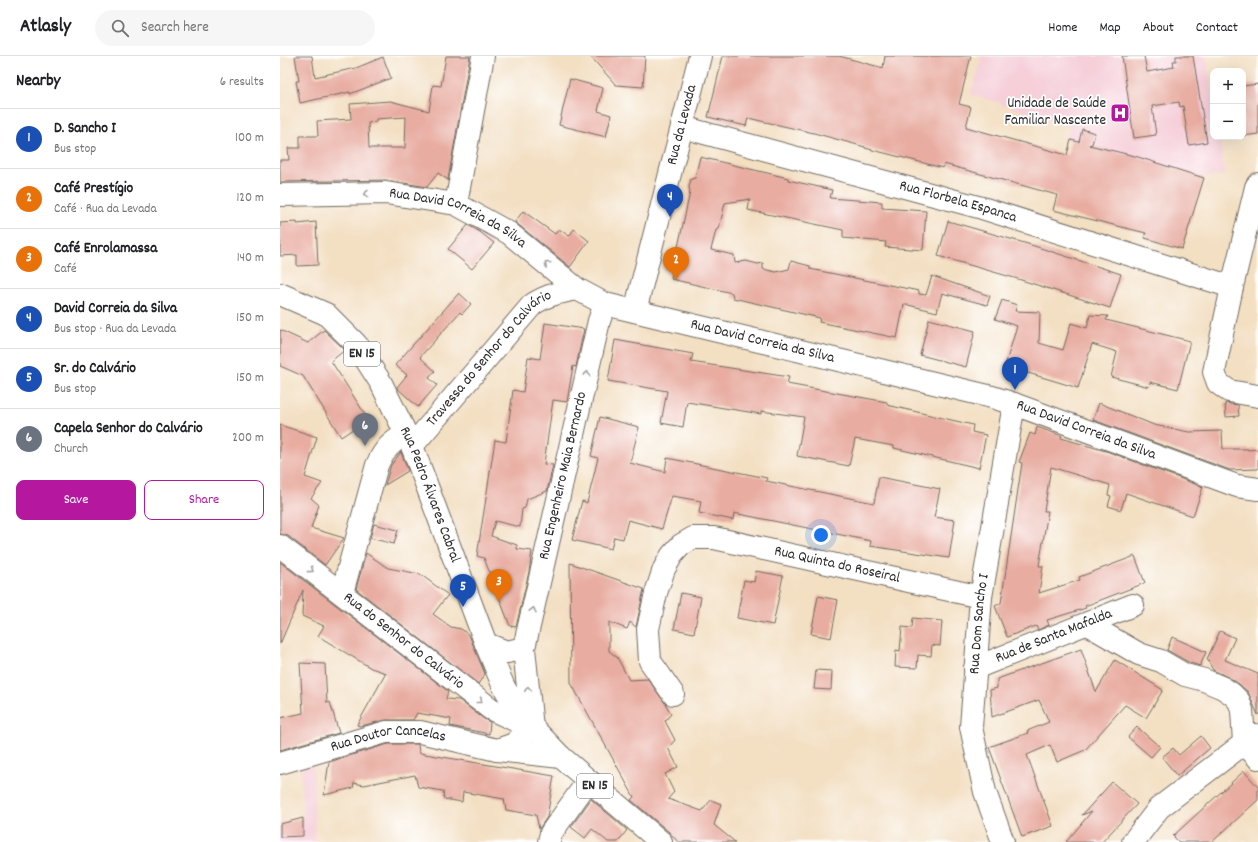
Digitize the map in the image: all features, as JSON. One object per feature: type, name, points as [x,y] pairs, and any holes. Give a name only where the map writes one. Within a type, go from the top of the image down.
[{"type":"street","points":[[456,204],[483,56]]},
{"type":"street","name":"Rua da Levada","points":[[635,311],[700,56]]},
{"type":"street","name":"Rua Florbela Espanca","points":[[682,127],[982,208],[1232,287]]},
{"type":"street","points":[[1258,184],[1256,187],[1232,287],[1214,372],[1218,383],[1229,391],[1258,396]]},
{"type":"street","name":"Rua David Correia da Silva","points":[[280,195],[386,193],[456,204],[509,233],[577,289],[605,304],[992,397],[1237,486],[1258,489]]},
{"type":"street","name":"Travessa do Senhor do Calvário","points":[[342,593],[377,465],[382,453],[390,444],[408,440],[532,305],[540,299],[551,295],[577,289]]},
{"type":"street","name":"Rua Pedro Álvares Cabral","points":[[280,294],[326,314],[356,344],[381,383],[408,440],[503,685],[518,712],[561,757],[661,842]]},
{"type":"street","name":"Rua Engenheiro Maia Bernardo","points":[[532,728],[524,648],[599,321],[605,304]]},
{"type":"street","name":"Rua Dom Sancho I","points":[[1003,842],[985,792],[971,727],[981,597],[1014,404]]},
{"type":"street","name":"Rua Quinta do Roseiral","points":[[673,694],[650,661],[648,629],[656,593],[664,569],[672,555],[681,545],[693,538],[714,538],[981,597]]},
{"type":"street","name":"Rua do Senhor do Calvário","points":[[280,546],[491,709],[532,728]]},
{"type":"street","name":"Rua de Santa Mafalda","points":[[975,668],[1133,605]]},
{"type":"street","points":[[1087,624],[1139,654],[1161,661],[1185,674],[1223,688],[1239,701],[1244,723],[1253,745],[1159,808],[1134,842]]},
{"type":"street","points":[[486,644],[507,652],[524,648]]},
{"type":"street","points":[[497,750],[514,744],[532,728]]},
{"type":"street","name":"Rua Doutor Cancelas","points":[[280,762],[386,732],[420,732],[497,750],[561,757]]},
{"type":"street","points":[[549,842],[551,833],[588,781]]},
{"type":"shaded area","name":"Unidade de Saúde Familiar Nascente","points":[[982,56],[1206,56],[1210,80],[1210,140],[1219,140],[1225,175],[1204,177],[1066,138],[1070,127],[971,94]]},
{"type":"shaded area","points":[[313,761],[315,842],[280,842],[280,823],[303,818],[301,768]]},
{"type":"building","points":[[295,56],[312,56],[315,77],[356,68],[383,57],[391,78],[350,94],[350,92],[300,103],[296,81],[299,81]]},
{"type":"building","points":[[446,56],[470,56],[448,180],[438,173],[427,187],[386,180],[280,182],[280,160],[289,160],[288,148],[300,148],[300,136],[318,136],[317,121],[351,119],[350,104],[390,101],[429,111],[433,85],[441,86]],"holes":[[[406,117],[405,148],[369,148],[368,123],[376,122],[376,119]]]},
{"type":"building","points":[[590,56],[645,56],[643,87],[616,85]]},
{"type":"building","points":[[723,56],[839,56],[883,68],[885,56],[971,56],[959,104],[971,107],[966,127],[1067,155],[1071,140],[1079,142],[1082,129],[1095,133],[1092,144],[1089,145],[1135,156],[1204,178],[1182,249],[1145,238],[1146,233],[1053,210],[1057,195],[944,164],[943,168],[814,133],[748,118],[746,126],[708,117]]},
{"type":"building","points":[[1122,56],[1144,56],[1147,72],[1174,67],[1173,61],[1176,61],[1176,56],[1193,56],[1207,142],[1189,145],[1183,106],[1180,107],[1179,102],[1152,106],[1156,135],[1134,138]]},
{"type":"building","points":[[570,79],[603,88],[598,111],[611,115],[606,137],[559,125]]},
{"type":"building","points":[[1258,84],[1258,134],[1246,136],[1246,104],[1246,86]]},
{"type":"building","points":[[700,157],[832,190],[830,198],[882,202],[882,208],[926,211],[923,250],[885,247],[886,242],[843,238],[843,230],[748,210],[750,199],[725,203],[719,229],[716,230],[711,250],[734,255],[735,263],[746,261],[758,264],[763,263],[763,269],[776,272],[789,269],[791,261],[810,266],[810,269],[919,291],[919,294],[926,295],[932,276],[990,296],[987,305],[942,293],[937,312],[904,304],[897,338],[819,322],[820,318],[733,298],[732,293],[671,279],[690,192],[689,187],[691,179],[695,178]]},
{"type":"building","points":[[523,211],[555,234],[559,229],[569,236],[574,229],[589,241],[570,267],[515,222]]},
{"type":"building","points":[[948,221],[1028,244],[1121,274],[1110,308],[938,256]]},
{"type":"building","points":[[297,222],[297,224],[316,222],[318,265],[297,266],[297,255],[280,256],[280,223]]},
{"type":"building","points":[[468,225],[494,243],[472,269],[448,249]]},
{"type":"building","points":[[459,293],[471,304],[462,314],[460,312],[420,357],[435,371],[429,378],[437,385],[418,407],[397,388],[407,375],[395,365]]},
{"type":"building","points":[[1002,300],[1017,305],[1015,311],[1040,312],[1039,343],[1063,350],[1071,323],[1087,328],[1090,315],[1108,316],[1106,320],[1190,341],[1178,389],[1150,382],[1149,387],[1111,377],[1117,352],[1092,344],[1078,388],[1005,366],[1017,326],[995,319]]},
{"type":"building","points":[[929,319],[975,331],[966,367],[920,355]]},
{"type":"building","points":[[545,323],[584,329],[576,367],[573,366],[567,402],[553,400],[544,464],[553,465],[547,491],[527,499],[525,508],[522,509],[520,527],[495,521],[491,536],[517,545],[517,549],[532,551],[529,572],[516,627],[510,626],[484,558],[477,556],[495,440],[506,442],[513,390],[523,392],[528,357],[540,359]]},
{"type":"building","points":[[280,330],[308,343],[324,330],[345,350],[331,361],[368,419],[341,437],[303,376],[280,366]]},
{"type":"building","points":[[615,340],[693,354],[691,362],[789,377],[787,384],[887,402],[887,405],[973,425],[972,432],[986,435],[979,468],[894,448],[894,446],[855,439],[849,466],[797,456],[804,417],[761,411],[761,414],[687,402],[683,427],[661,423],[667,391],[608,381]]},
{"type":"building","points":[[1099,403],[1154,425],[1189,432],[1222,431],[1223,449],[1258,449],[1258,469],[1230,470],[1093,420]]},
{"type":"building","points":[[1225,403],[1238,405],[1239,416],[1226,417]]},
{"type":"building","points":[[600,417],[639,427],[630,463],[665,472],[667,458],[767,478],[766,481],[874,503],[879,477],[940,489],[934,517],[955,520],[949,558],[870,546],[871,541],[734,513],[733,520],[699,513],[701,501],[672,496],[662,529],[628,520],[623,539],[614,537],[611,549],[572,540],[582,501],[587,503],[598,458],[591,456]]},
{"type":"building","points":[[280,425],[317,437],[305,477],[322,483],[311,498],[319,505],[311,528],[344,538],[325,565],[288,536],[280,534]]},
{"type":"building","points":[[1037,427],[1062,436],[1061,438],[1109,452],[1203,487],[1193,516],[1126,493],[1121,510],[1108,506],[1111,496],[1108,495],[1110,485],[1051,467],[1044,511],[1048,511],[1039,566],[1043,566],[1039,593],[1080,580],[1079,577],[1135,556],[1145,583],[1085,606],[1086,608],[1047,620],[1049,625],[1038,630],[1036,626],[1007,637],[995,606],[1001,603],[1022,463],[1019,462],[1030,433],[1035,435]]},
{"type":"building","points":[[401,452],[408,471],[385,485],[391,465]]},
{"type":"building","points":[[374,524],[398,530],[394,544],[370,538]]},
{"type":"building","points":[[366,553],[388,568],[420,574],[448,595],[433,614],[451,627],[461,629],[469,635],[485,674],[478,684],[356,589]]},
{"type":"building","points":[[280,562],[448,691],[446,699],[459,700],[490,722],[489,734],[450,726],[451,719],[417,713],[413,720],[386,720],[360,726],[357,725],[386,673],[371,668],[318,636],[324,626],[302,616],[303,590],[280,644]]},
{"type":"building","points":[[570,563],[644,589],[636,627],[630,622],[627,629],[609,622],[609,651],[617,657],[629,680],[648,679],[671,714],[665,721],[675,740],[668,748],[678,767],[665,774],[674,792],[668,799],[702,811],[711,800],[721,804],[714,825],[735,842],[678,842],[669,832],[631,800],[634,797],[571,683]]},
{"type":"building","points":[[756,571],[783,576],[773,625],[737,618],[744,580],[754,582]]},
{"type":"building","points":[[681,593],[701,597],[694,633],[674,629]]},
{"type":"building","points":[[818,596],[838,600],[831,638],[811,634]]},
{"type":"building","points":[[913,618],[942,621],[940,646],[932,645],[931,656],[918,655],[917,668],[895,667],[896,650],[900,651],[902,627],[912,628]]},
{"type":"building","points":[[1220,631],[1235,638],[1225,660],[1258,674],[1258,715],[1248,692],[1230,678],[1213,670],[1207,659]]},
{"type":"building","points":[[1172,637],[1206,652],[1200,666],[1190,663],[1167,650]]},
{"type":"building","points":[[1081,649],[1096,692],[1115,660],[1163,690],[1146,718],[1125,705],[1085,750],[1057,762],[1050,745],[1027,755],[1053,826],[1022,837],[989,747],[1028,733],[1027,731],[1049,722],[1039,700],[992,717],[990,690],[997,688],[997,679]]},
{"type":"building","points":[[300,663],[325,664],[327,703],[330,702],[339,733],[280,750],[280,718],[303,713]]},
{"type":"building","points":[[816,670],[832,671],[831,690],[814,689]]},
{"type":"building","points":[[1137,727],[1160,747],[1151,757],[1128,737]]},
{"type":"building","points":[[1201,736],[1210,748],[1177,776],[1162,757],[1173,748],[1179,755]]},
{"type":"building","points":[[388,744],[418,744],[419,753],[554,776],[547,817],[539,829],[536,815],[506,810],[504,799],[463,792],[462,802],[444,799],[443,791],[418,787],[415,775],[364,785],[354,783],[353,788],[324,795],[329,762]]},
{"type":"building","points":[[1244,771],[1258,787],[1258,800],[1212,842],[1179,842],[1173,836]]},
{"type":"building","points":[[1112,782],[1137,804],[1102,842],[1066,842],[1092,811],[1082,815]]},
{"type":"building","points":[[591,799],[627,830],[618,842],[608,842],[592,829],[585,838],[571,827]]},
{"type":"building","points":[[303,818],[303,836],[280,837],[280,824]]},
{"type":"place","name":"Unidade de Saúde Familiar Nascente","points":[[1120,113]]},
{"type":"place","name":"David Correia da Silva","points":[[670,217]]},
{"type":"place","name":"Café Prestígio","points":[[676,280]]},
{"type":"place","name":"D. Sancho I","points":[[1015,390]]},
{"type":"place","name":"Capela Senhor do Calvário","points":[[365,446]]},
{"type":"place","name":"Café Enrolamassa","points":[[499,602]]},
{"type":"place","name":"Sr. do Calvário","points":[[463,607]]}]
